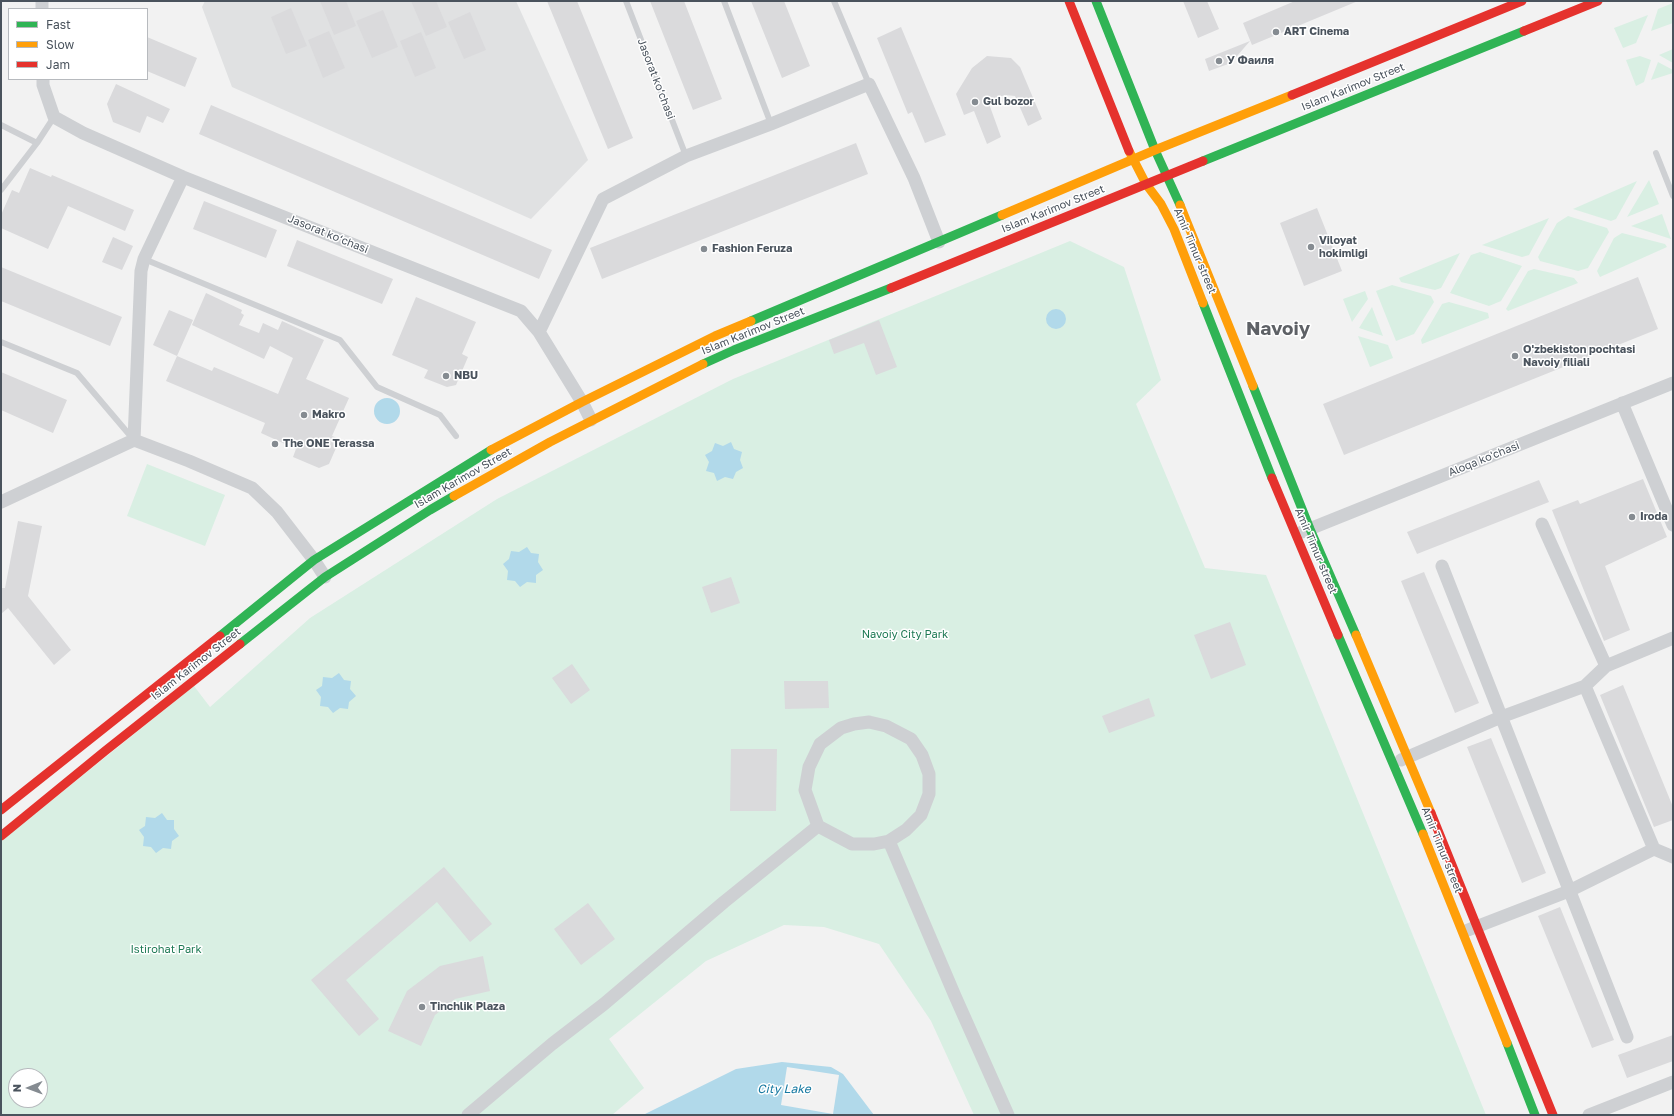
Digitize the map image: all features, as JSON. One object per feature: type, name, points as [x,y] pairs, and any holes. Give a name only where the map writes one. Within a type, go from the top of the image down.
[{"type":"main road","name":"Amir Timur street","points":[[1069,1],[1132,160],[1146,184],[1161,204],[1174,229],[1295,535],[1393,763],[1463,932],[1535,1115]]},
{"type":"main road","name":"Amir Timur street","points":[[1096,1],[1155,150],[1191,229],[1310,529],[1408,757],[1553,1115]]},
{"type":"main road","name":"Islam Karimov Street","points":[[1,810],[314,560],[492,449],[582,402],[715,336],[820,294],[1155,150],[1522,1]]},
{"type":"main road","name":"Islam Karimov Street","points":[[1,836],[104,751],[325,577],[455,495],[591,420],[694,368],[734,350],[824,316],[1598,1]]},
{"type":"street","points":[[43,80],[43,85],[54,117]]},
{"type":"street","points":[[539,332],[603,199],[686,156],[771,124],[869,84],[914,178],[939,242]]},
{"type":"street","name":"Jasorat ko‘chasi","points":[[54,117],[82,133],[183,177],[521,311],[539,332],[582,402],[591,420]]},
{"type":"street","points":[[134,440],[141,272],[144,259],[183,177]]},
{"type":"street","name":"Aloqa ko'chasi","points":[[1295,535],[1673,383]]},
{"type":"street","points":[[1622,403],[1673,525]]},
{"type":"street","points":[[1,502],[134,440],[189,460],[252,488],[277,512],[314,560],[325,577]]},
{"type":"street","points":[[1542,524],[1606,666]]},
{"type":"street","points":[[1442,566],[1627,1038]]},
{"type":"street","points":[[1393,763],[1501,717],[1585,686],[1606,666],[1673,638]]},
{"type":"street","points":[[1585,686],[1654,849],[1673,857]]},
{"type":"street","points":[[869,722],[886,726],[911,739],[922,755],[929,774],[928,794],[921,815],[906,830],[889,841],[874,844],[852,844],[818,826],[805,790],[809,767],[820,744],[841,728],[869,722]]},
{"type":"street","points":[[468,1115],[552,1044],[604,1004],[724,902],[818,826]]},
{"type":"street","points":[[889,841],[955,996],[1008,1115]]},
{"type":"street","points":[[1463,932],[1569,891],[1654,849]]},
{"type":"street","points":[[1589,1115],[1673,1082]]},
{"type":"lane","name":"Jasorat ko‘chasi","points":[[626,1],[686,156]]},
{"type":"lane","points":[[724,1],[771,124]]},
{"type":"lane","points":[[834,1],[869,84]]},
{"type":"lane","points":[[1,190],[37,143],[54,117]]},
{"type":"lane","points":[[1,125],[37,143]]},
{"type":"lane","points":[[1656,153],[1673,196]]},
{"type":"lane","points":[[144,259],[340,340],[377,388],[440,415],[456,436]]},
{"type":"lane","points":[[1,342],[77,373],[134,440]]},
{"type":"shaded area","points":[[205,1],[516,1],[588,160],[531,219],[232,87],[202,7]]},
{"type":"green space","points":[[1673,3],[1673,23],[1651,31],[1658,9]]},
{"type":"green space","points":[[1648,15],[1636,43],[1623,48],[1614,28]]},
{"type":"green space","points":[[1673,49],[1673,63],[1659,55]]},
{"type":"green space","points":[[1640,56],[1651,60],[1644,82],[1636,86],[1626,60]]},
{"type":"green space","points":[[1658,62],[1673,70],[1673,73],[1651,80]]},
{"type":"green space","points":[[1649,180],[1659,204],[1627,217]]},
{"type":"green space","points":[[1637,181],[1616,219],[1611,221],[1573,209]]},
{"type":"green space","points":[[1662,214],[1671,239],[1631,226]]},
{"type":"green space","points":[[1568,216],[1607,228],[1609,232],[1588,268],[1578,271],[1540,261],[1538,257],[1557,223]]},
{"type":"green space","points":[[1549,218],[1529,255],[1522,257],[1482,245]]},
{"type":"green space","points":[[1622,233],[1665,244],[1667,247],[1600,277],[1597,271],[1614,238]]},
{"type":"green space","name":"Navoiy City Park","points":[[1070,241],[1124,267],[1161,380],[1136,404],[1205,568],[1266,575],[1486,1115],[974,1115],[931,1021],[879,944],[824,927],[784,925],[706,961],[609,1039],[644,1088],[612,1115],[1,1115],[1,841],[194,686],[210,707],[310,618],[497,499],[733,379]]},
{"type":"green space","points":[[1480,252],[1522,266],[1501,301],[1489,306],[1450,293],[1471,255]]},
{"type":"green space","points":[[1460,253],[1441,288],[1435,290],[1401,282],[1399,278]]},
{"type":"green space","points":[[1534,269],[1574,278],[1578,283],[1508,311],[1506,309],[1528,271]]},
{"type":"green space","points":[[1392,285],[1431,296],[1434,302],[1414,334],[1396,341],[1376,291]]},
{"type":"green space","points":[[1365,291],[1368,299],[1352,322],[1343,299]]},
{"type":"green space","points":[[1449,302],[1488,313],[1489,318],[1422,344],[1421,340],[1442,304]]},
{"type":"green space","points":[[1372,307],[1383,336],[1359,328]]},
{"type":"green space","points":[[1358,336],[1388,345],[1393,358],[1370,367]]},
{"type":"green space","points":[[147,464],[225,495],[205,546],[127,516]]},
{"type":"water","points":[[1056,309],[1063,312],[1066,319],[1063,326],[1056,329],[1049,326],[1046,319],[1049,312]]},
{"type":"water","points":[[387,398],[396,402],[400,411],[396,420],[387,424],[378,420],[374,411],[378,402]]},
{"type":"water","points":[[731,442],[734,449],[742,452],[740,460],[743,468],[736,472],[733,479],[725,477],[717,481],[714,473],[706,471],[709,462],[705,455],[712,451],[715,443],[723,446]]},
{"type":"water","points":[[527,547],[531,553],[539,554],[538,562],[543,570],[536,575],[536,583],[527,582],[520,587],[515,581],[507,580],[508,571],[503,564],[509,559],[511,551],[519,552]]},
{"type":"water","points":[[339,673],[344,680],[351,681],[350,689],[356,696],[349,702],[348,709],[340,708],[333,713],[328,707],[320,706],[321,697],[316,690],[322,686],[323,677],[332,678]]},
{"type":"water","points":[[162,813],[167,820],[174,820],[174,829],[179,836],[172,841],[171,849],[163,848],[156,853],[151,847],[143,846],[144,837],[139,830],[145,826],[146,817],[155,818]]},
{"type":"water","name":"City Lake","points":[[782,1062],[831,1067],[843,1074],[874,1115],[643,1115],[736,1069]]},
{"type":"pier","points":[[787,1067],[839,1075],[833,1114],[781,1105]]},
{"type":"building","points":[[320,1],[346,1],[356,26],[334,35]]},
{"type":"building","points":[[411,1],[436,1],[447,27],[426,36]]},
{"type":"building","points":[[547,1],[577,1],[633,138],[608,149]]},
{"type":"building","points":[[650,1],[684,1],[722,99],[693,110]]},
{"type":"building","points":[[751,1],[784,1],[810,66],[782,78]]},
{"type":"building","points":[[1183,1],[1207,1],[1219,29],[1198,38]]},
{"type":"building","points":[[1295,1],[1358,1],[1252,45],[1243,23]]},
{"type":"building","points":[[291,8],[307,46],[286,54],[271,17]]},
{"type":"building","points":[[383,10],[398,47],[372,58],[356,21]]},
{"type":"building","points":[[470,12],[486,50],[464,59],[448,22]]},
{"type":"building","points":[[901,27],[946,135],[925,143],[912,112],[908,114],[877,38]]},
{"type":"building","points":[[329,31],[345,68],[323,78],[308,40]]},
{"type":"building","points":[[421,32],[436,68],[415,77],[400,41]]},
{"type":"building","points":[[148,37],[197,58],[185,87],[148,71]]},
{"type":"building","name":"У Фаиля","points":[[1250,41],[1231,63],[1209,71],[1205,59]]},
{"type":"building","name":"Gul bozor","points":[[987,56],[1011,58],[1020,67],[1042,119],[1028,126],[1015,96],[1005,95],[988,101],[1001,137],[987,144],[974,111],[964,115],[956,94],[972,68]]},
{"type":"building","points":[[116,84],[170,109],[163,123],[147,116],[140,133],[113,122],[107,104]]},
{"type":"building","points":[[211,105],[552,250],[539,279],[199,134]]},
{"type":"building","points":[[856,143],[868,174],[602,279],[590,248]]},
{"type":"building","points":[[30,168],[51,177],[52,175],[134,210],[125,231],[68,206],[48,249],[1,228],[1,215],[12,190],[19,193]]},
{"type":"building","points":[[204,201],[277,230],[266,258],[193,229]]},
{"type":"building","name":"Viloyat hokimligi","points":[[1317,208],[1342,271],[1304,286],[1280,223]]},
{"type":"building","points":[[113,237],[133,246],[122,270],[102,262]]},
{"type":"building","points":[[297,240],[393,279],[382,304],[287,266]]},
{"type":"building","points":[[1,267],[122,317],[110,346],[1,301]]},
{"type":"building","name":"O'zbekiston pochtasi Navoiy filiali","points":[[1638,277],[1658,329],[1344,455],[1323,404]]},
{"type":"building","points":[[206,293],[242,310],[241,313],[244,315],[239,325],[259,333],[263,323],[278,330],[282,321],[324,340],[306,379],[349,398],[332,436],[340,439],[329,464],[319,468],[293,457],[296,449],[261,433],[265,423],[166,381],[177,356],[212,371],[214,367],[278,394],[293,358],[270,346],[264,359],[192,325]]},
{"type":"building","points":[[416,297],[476,322],[462,354],[468,357],[456,385],[447,387],[424,378],[428,370],[392,355]]},
{"type":"building","points":[[169,310],[193,320],[177,356],[153,345]]},
{"type":"building","points":[[879,320],[897,367],[876,375],[864,343],[834,354],[829,340]]},
{"type":"building","points":[[1,372],[67,400],[53,433],[1,410]]},
{"type":"building","points":[[1643,479],[1667,537],[1605,566],[1630,630],[1604,641],[1552,510],[1578,500],[1580,504]]},
{"type":"building","points":[[1539,480],[1549,502],[1417,554],[1407,532]]},
{"type":"building","points":[[18,521],[42,526],[28,596],[71,650],[54,665],[8,608],[1,614],[1,588],[5,588]]},
{"type":"building","points":[[1424,572],[1479,703],[1455,713],[1401,581]]},
{"type":"building","points":[[731,577],[740,603],[711,613],[702,587]]},
{"type":"building","points":[[1230,622],[1246,665],[1211,679],[1194,635]]},
{"type":"building","points":[[572,664],[590,690],[571,704],[552,678]]},
{"type":"building","points":[[784,681],[828,681],[829,708],[785,709]]},
{"type":"building","points":[[1623,685],[1673,807],[1673,820],[1654,827],[1600,695]]},
{"type":"building","points":[[1149,698],[1155,716],[1109,733],[1102,716]]},
{"type":"building","points":[[1491,738],[1546,873],[1522,883],[1467,747]]},
{"type":"building","points":[[731,749],[777,749],[776,811],[730,811]]},
{"type":"building","points":[[444,867],[492,924],[470,942],[437,902],[346,980],[379,1019],[359,1036],[311,980]]},
{"type":"building","points":[[588,903],[615,939],[581,965],[554,929]]},
{"type":"building","points":[[1560,907],[1614,1040],[1592,1048],[1538,916]]},
{"type":"building","name":"Tinchlik Plaza","points":[[483,956],[490,991],[455,999],[435,1015],[421,1046],[388,1031],[407,991],[440,966]]},
{"type":"building","points":[[1673,1035],[1673,1061],[1627,1078],[1618,1055]]},
{"type":"traffic: fast","points":[[1096,1],[1155,150],[1180,205]]},
{"type":"traffic: fast","points":[[1203,161],[1524,31]]},
{"type":"traffic: fast","points":[[751,321],[1002,215]]},
{"type":"traffic: fast","points":[[703,364],[734,350],[891,288]]},
{"type":"traffic: fast","points":[[1203,303],[1272,478]]},
{"type":"traffic: fast","points":[[1253,386],[1310,529],[1356,635]]},
{"type":"traffic: fast","points":[[220,636],[314,560],[491,450]]},
{"type":"traffic: fast","points":[[240,644],[325,577],[454,496]]},
{"type":"traffic: fast","points":[[1338,635],[1423,834]]},
{"type":"traffic: fast","points":[[1507,1043],[1535,1115]]},
{"type":"traffic: slow","points":[[1002,215],[1155,150],[1292,95]]},
{"type":"traffic: slow","points":[[1129,151],[1146,184],[1161,204],[1174,229],[1203,303]]},
{"type":"traffic: slow","points":[[1180,205],[1253,386]]},
{"type":"traffic: slow","points":[[491,450],[582,402],[715,336],[751,321]]},
{"type":"traffic: slow","points":[[454,496],[550,442],[703,364]]},
{"type":"traffic: slow","points":[[1356,635],[1431,813]]},
{"type":"traffic: slow","points":[[1423,834],[1507,1043]]},
{"type":"traffic: jam","points":[[1069,1],[1129,151]]},
{"type":"traffic: jam","points":[[1292,95],[1522,1]]},
{"type":"traffic: jam","points":[[1524,31],[1598,1]]},
{"type":"traffic: jam","points":[[891,288],[1203,161]]},
{"type":"traffic: jam","points":[[1272,478],[1338,635]]},
{"type":"traffic: jam","points":[[1,810],[220,636]]},
{"type":"traffic: jam","points":[[1,836],[240,644]]},
{"type":"traffic: jam","points":[[1431,813],[1553,1115]]},
{"type":"place","name":"ART Cinema","points":[[1276,32]]},
{"type":"place","name":"У Фаиля","points":[[1219,61]]},
{"type":"place","name":"Gul bozor","points":[[975,102]]},
{"type":"place","name":"Viloyat hokimligi","points":[[1311,247]]},
{"type":"place","name":"Fashion Feruza","points":[[704,249]]},
{"type":"place","name":"O'zbekiston pochtasi Navoiy filiali","points":[[1515,356]]},
{"type":"place","name":"NBU","points":[[446,376]]},
{"type":"place","name":"Makro","points":[[304,415]]},
{"type":"place","name":"The ONE Terassa","points":[[275,444]]},
{"type":"place","name":"Iroda","points":[[1632,517]]},
{"type":"place","name":"Tinchlik Plaza","points":[[422,1007]]},
{"type":"district","name":"Navoiy","points":[[1278,329]]},
{"type":"park label","name":"Istirohat Park","points":[[166,950]]}]
